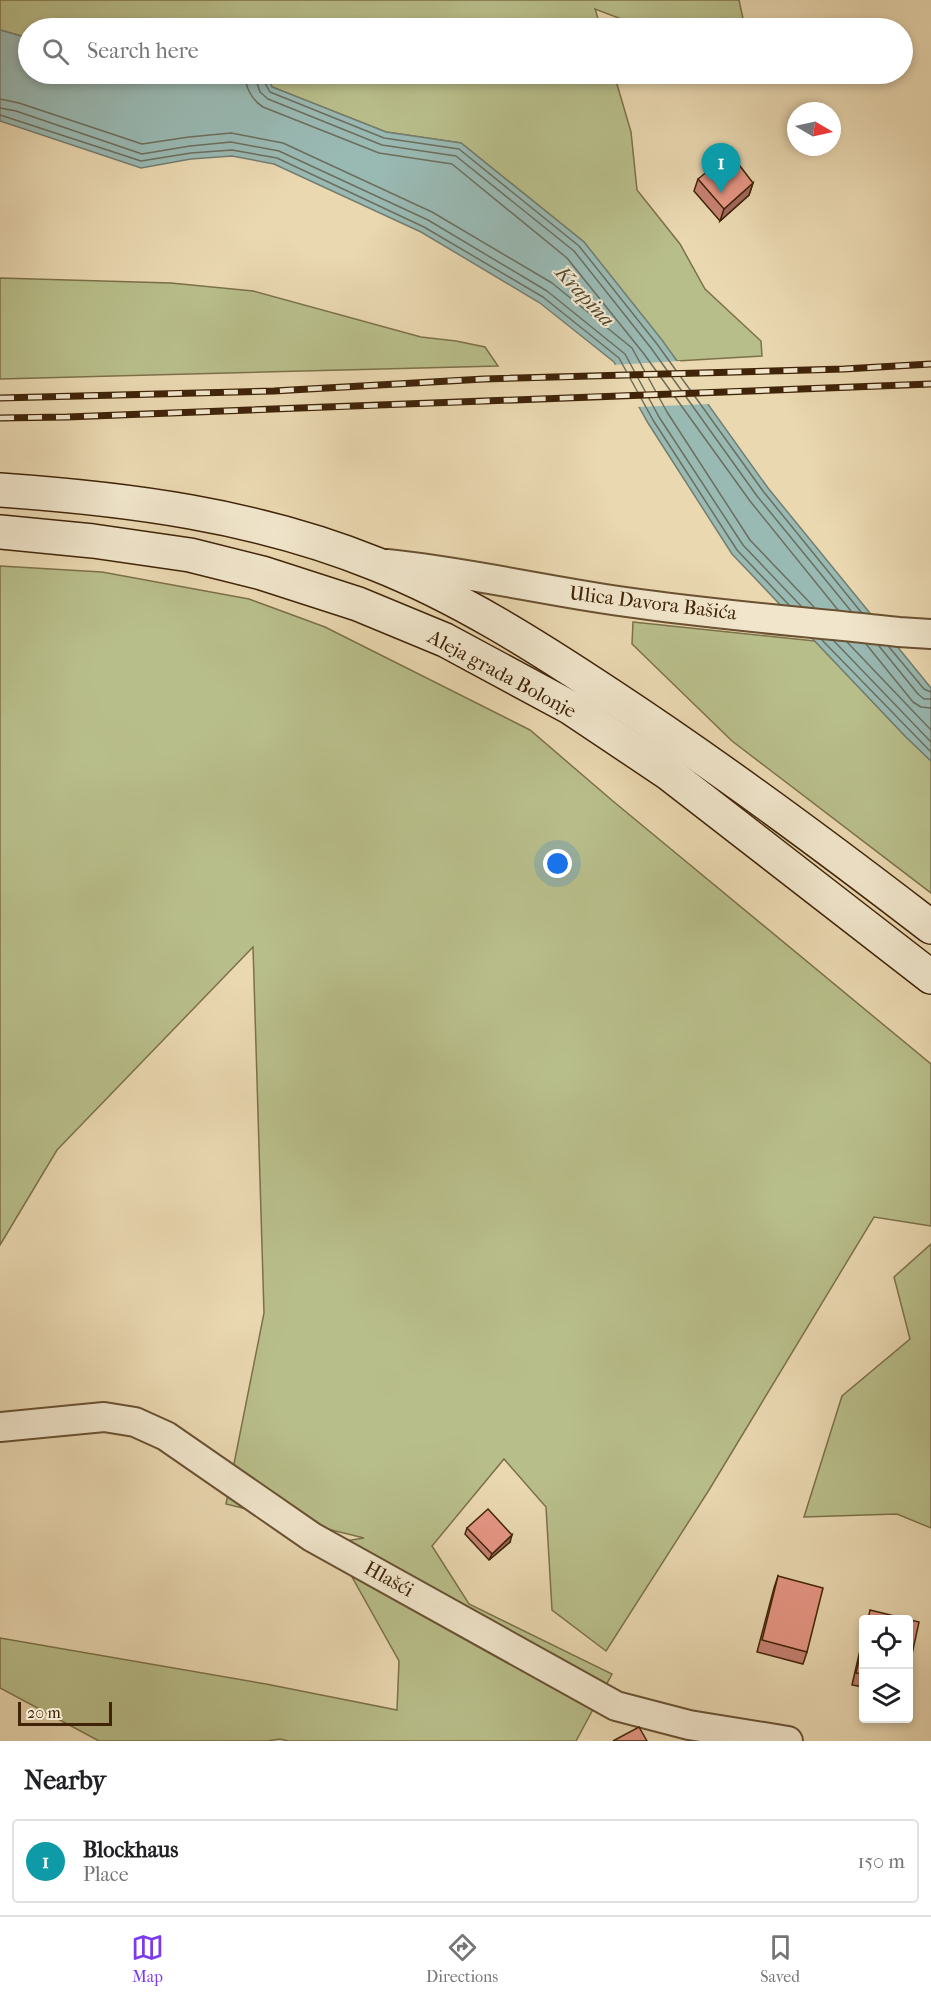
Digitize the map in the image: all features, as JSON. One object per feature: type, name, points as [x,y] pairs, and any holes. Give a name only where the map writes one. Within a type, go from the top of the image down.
[{"type":"main road","name":"Aleja grada Bolonje","points":[[0,490],[94,497],[204,513],[284,533],[376,563],[479,613],[580,675],[680,741],[814,837],[931,927]]},
{"type":"main road","name":"Aleja grada Bolonje","points":[[0,532],[93,541],[190,555],[262,573],[358,604],[445,640],[571,708],[668,773],[931,977]]},
{"type":"street","name":"Ulica Davora Bašića","points":[[376,563],[436,569],[627,602],[931,634]]},
{"type":"street","name":"Hlašći","points":[[0,1427],[104,1417],[135,1422],[166,1436],[312,1537],[616,1706],[689,1725],[788,1741]]},
{"type":"green space","points":[[0,0],[739,0],[743,18],[619,18],[595,9],[598,18],[18,18],[18,35],[0,30]]},
{"type":"green space","points":[[271,84],[617,84],[631,132],[637,190],[680,244],[705,289],[761,341],[762,356],[677,361],[584,242],[461,143],[386,132],[272,87]]},
{"type":"green space","points":[[0,278],[171,283],[253,291],[421,337],[485,347],[498,366],[0,379]]},
{"type":"green space","points":[[0,566],[102,572],[249,599],[325,627],[530,730],[931,1064],[931,1226],[874,1217],[709,1490],[606,1651],[552,1610],[546,1507],[504,1459],[432,1546],[469,1604],[612,1674],[576,1741],[288,1741],[280,1739],[267,1741],[99,1741],[0,1688],[0,1638],[266,1684],[397,1710],[399,1661],[333,1543],[364,1538],[226,1504],[264,1313],[253,947],[57,1150],[0,1245]]},
{"type":"green space","points":[[633,622],[815,641],[931,761],[931,893],[732,741],[632,644]]},
{"type":"green space","points":[[931,1244],[931,1528],[897,1514],[804,1517],[842,1396],[910,1339],[894,1277]]},
{"type":"water","name":"Krapina","points":[[0,30],[18,35],[18,84],[271,84],[272,87],[386,132],[461,143],[584,242],[662,340],[768,488],[931,688],[931,761],[732,554],[648,423],[614,362],[540,303],[421,232],[274,164],[232,156],[191,159],[141,168],[0,121]]},
{"type":"pier","points":[[680,361],[711,404],[635,407],[612,365]]},
{"type":"building","points":[[730,153],[753,183],[724,209],[698,179]]},
{"type":"building","points":[[488,1509],[512,1535],[492,1554],[467,1528]]},
{"type":"building","points":[[778,1576],[823,1588],[807,1652],[762,1640]]},
{"type":"building","points":[[870,1610],[890,1615],[869,1615]]},
{"type":"building","points":[[913,1621],[919,1622],[913,1650]]},
{"type":"building","points":[[639,1727],[647,1741],[613,1741]]},
{"type":"railway","points":[[0,398],[274,391],[484,379],[844,369],[931,364]]},
{"type":"railway","points":[[0,418],[931,384]]},
{"type":"place","name":"Blockhaus","points":[[721,193]]}]
